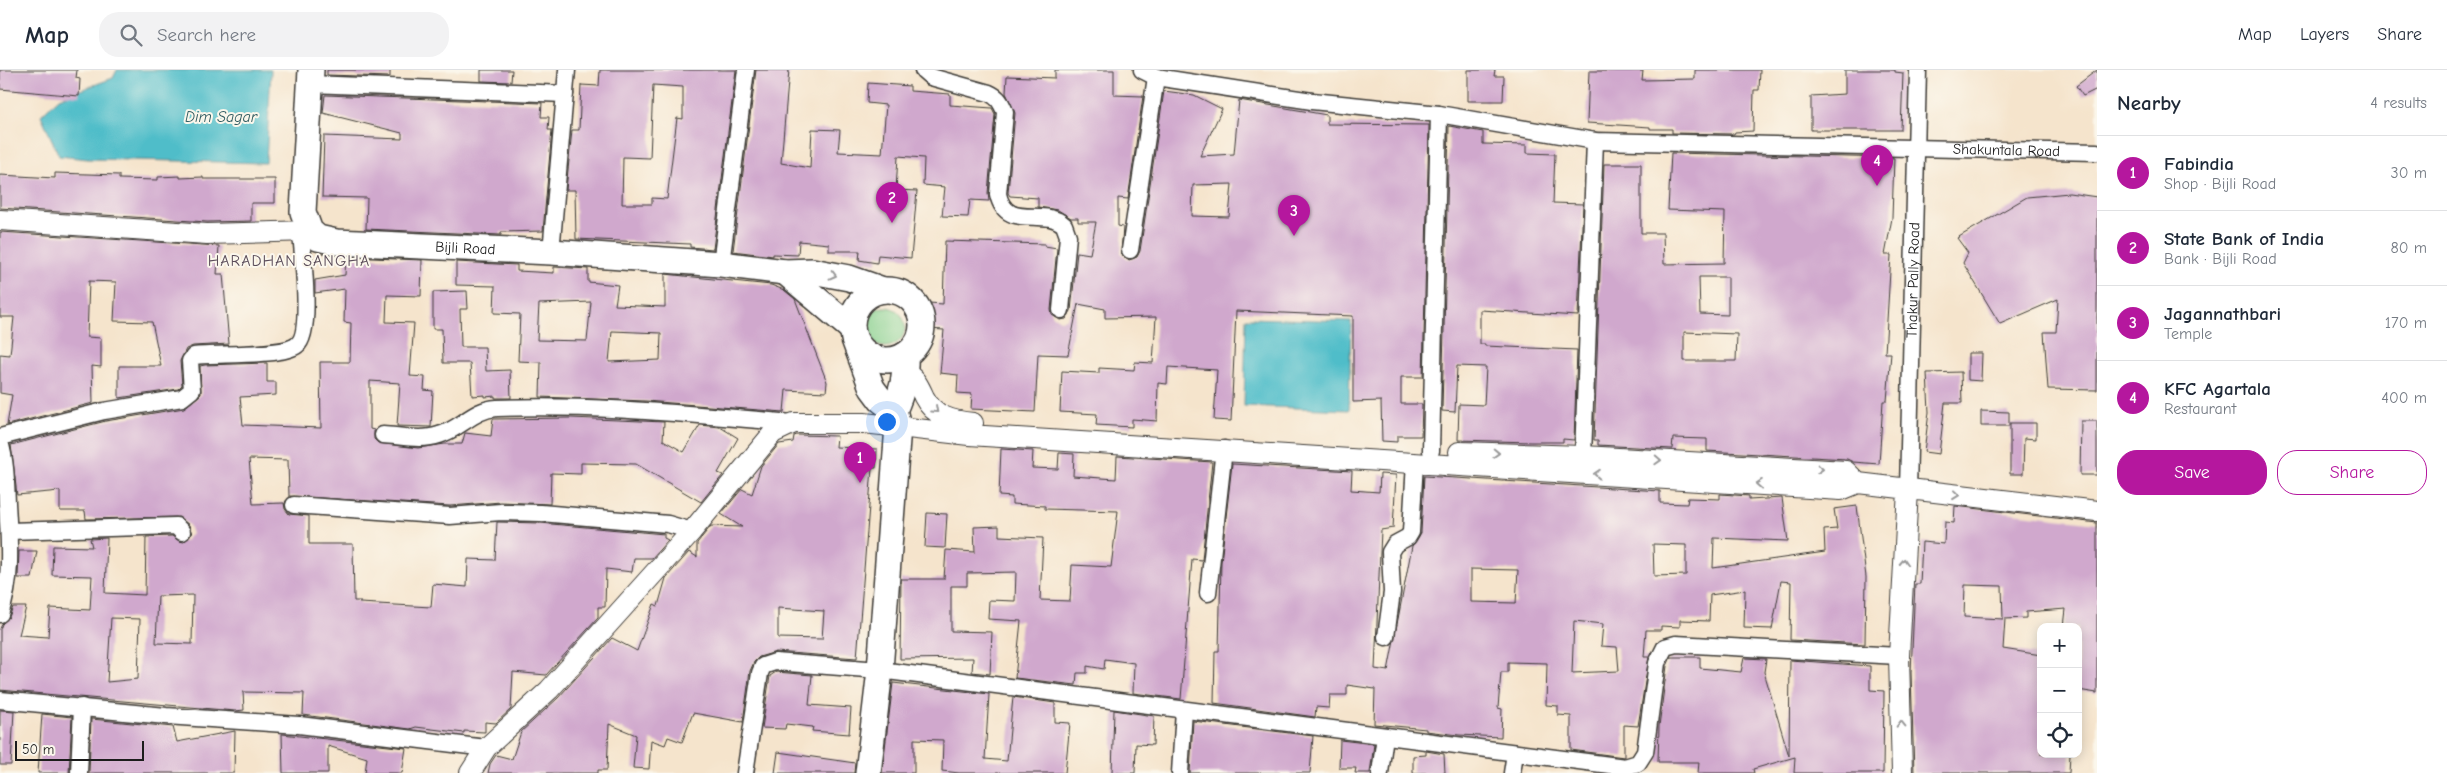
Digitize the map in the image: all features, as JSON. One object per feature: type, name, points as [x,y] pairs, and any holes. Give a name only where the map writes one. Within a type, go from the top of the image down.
[{"type":"main road","points":[[306,231],[304,190],[311,77]]},
{"type":"main road","name":"Bijli Road","points":[[306,231],[318,238],[367,245],[551,252],[721,264],[785,272],[827,273],[883,290]]},
{"type":"main road","points":[[785,272],[853,334],[861,350],[872,358],[885,361],[898,359],[906,364]]},
{"type":"main road","points":[[868,773],[880,670],[896,418],[906,364],[918,343],[922,331],[922,318],[917,306],[908,296],[896,291],[883,290],[870,294],[860,302],[854,313],[853,334],[872,388],[896,418]]},
{"type":"street","points":[[551,252],[567,70]]},
{"type":"street","points":[[721,264],[746,70]]},
{"type":"street","points":[[923,70],[931,76],[989,92],[1002,103],[1005,112],[998,194],[1000,202],[1002,207],[1011,214],[1055,220],[1064,225],[1068,236],[1061,310]]},
{"type":"street","name":"Thakur Pally Road","points":[[1908,490],[1918,70]]},
{"type":"street","points":[[1130,250],[1149,74]]},
{"type":"street","name":"Shakuntala Road","points":[[1149,74],[1312,101],[1439,114],[1595,141],[2097,152]]},
{"type":"street","points":[[311,77],[565,94]]},
{"type":"street","points":[[1386,637],[1392,580],[1390,552],[1395,544],[1408,537],[1410,532],[1423,456],[1439,114]]},
{"type":"street","points":[[1583,456],[1595,141]]},
{"type":"street","points":[[0,220],[207,234],[306,231],[304,331],[303,340],[297,346],[280,350],[194,356],[190,361],[192,390],[182,398],[104,411],[0,437]]},
{"type":"street","points":[[906,364],[933,410],[942,416],[961,422],[1423,456],[1841,490],[1858,483],[2097,511]]},
{"type":"street","points":[[382,435],[428,438],[450,431],[470,416],[495,408],[648,412],[794,423],[864,423],[896,418],[979,435],[1224,449],[1423,456],[1583,456],[1846,471],[1858,483]]},
{"type":"street","points":[[470,773],[486,748],[549,690],[692,531],[758,448],[773,433],[794,423]]},
{"type":"street","points":[[0,442],[5,457],[10,570],[6,596],[0,614]]},
{"type":"street","points":[[1208,594],[1224,449]]},
{"type":"street","points":[[1902,773],[1899,656],[1908,490]]},
{"type":"street","points":[[294,504],[450,516],[501,512],[541,513],[668,524],[692,531]]},
{"type":"street","points":[[9,531],[176,526],[182,532]]},
{"type":"street","points":[[745,773],[758,683],[763,666],[775,662],[880,670],[1625,767],[1638,764],[1645,752],[1657,663],[1665,647],[1899,656]]},
{"type":"street","points":[[0,700],[166,716],[299,725],[486,748]]},
{"type":"street","points":[[78,773],[82,707]]},
{"type":"street","points":[[1180,773],[1184,710]]},
{"type":"street","points":[[1380,773],[1385,736]]},
{"type":"street","points":[[1512,773],[1515,753]]},
{"type":"green space","points":[[889,307],[896,310],[902,316],[905,327],[904,335],[896,344],[889,347],[881,347],[874,344],[866,335],[865,323],[868,316],[877,308]]},
{"type":"water","name":"Dim Sagar","points":[[117,70],[271,70],[266,163],[88,159],[59,156],[41,115],[59,98],[113,78]]},
{"type":"water","points":[[1246,318],[1351,321],[1349,410],[1244,406]]},
{"type":"building","points":[[0,70],[77,70],[76,78],[80,79],[79,96],[0,89]]},
{"type":"building","points":[[327,70],[390,70],[390,77],[327,75]]},
{"type":"building","points":[[481,70],[512,70],[511,82],[481,81]]},
{"type":"building","points":[[600,70],[736,70],[713,249],[690,247],[690,244],[576,239],[575,190],[566,190],[572,130],[579,130],[581,85],[599,86]],"holes":[[[653,85],[683,87],[683,119],[677,118],[667,199],[652,198],[652,204],[622,204],[623,157],[650,158]]]},
{"type":"building","points":[[756,70],[789,70],[781,163],[810,168],[812,129],[840,130],[838,152],[882,154],[886,105],[867,103],[868,83],[910,86],[910,91],[950,94],[950,105],[992,108],[995,114],[988,193],[989,201],[970,200],[968,217],[942,216],[945,187],[923,185],[924,158],[898,156],[896,190],[917,191],[911,258],[878,255],[877,263],[859,260],[860,251],[829,251],[829,244],[799,241],[798,255],[773,254],[773,256],[733,251]]},
{"type":"building","points":[[1055,70],[1114,70],[1114,95],[1143,96],[1128,199],[1118,198],[1118,226],[1123,227],[1121,253],[1129,260],[1137,257],[1140,251],[1164,91],[1194,95],[1222,109],[1200,156],[1234,154],[1239,100],[1327,115],[1327,124],[1429,125],[1423,377],[1401,377],[1401,404],[1422,404],[1421,436],[1397,436],[1397,442],[1382,441],[1381,401],[1353,402],[1353,316],[1236,311],[1231,421],[1214,420],[1217,370],[1168,367],[1167,384],[1158,383],[1157,421],[1132,419],[1132,427],[1096,425],[1097,414],[1060,412],[1062,371],[1099,373],[1099,368],[1134,370],[1135,362],[1153,363],[1156,317],[1105,318],[1105,309],[1078,304],[1068,355],[1038,354],[1035,412],[971,409],[972,394],[957,393],[958,375],[940,373],[944,330],[927,329],[929,303],[943,304],[945,241],[1045,244],[1045,246],[1057,248],[1051,310],[1052,315],[1060,320],[1066,319],[1071,311],[1077,252],[1090,254],[1096,222],[1078,222],[1078,218],[1071,218],[1058,210],[1038,207],[1038,198],[1010,196],[1008,193],[1015,113],[1006,93],[1007,76],[1055,78]],"holes":[[[1232,184],[1229,217],[1192,216],[1193,185]]]},
{"type":"building","points":[[1468,70],[1495,70],[1494,76],[1504,76],[1503,101],[1468,101]]},
{"type":"building","points":[[1695,70],[1760,70],[1759,90],[1754,90],[1753,131],[1735,132],[1734,134],[1672,133],[1672,129],[1650,129],[1650,127],[1587,123],[1589,71],[1643,71],[1642,80],[1695,79]]},
{"type":"building","points":[[1845,70],[1895,70],[1895,72],[1903,73],[1901,130],[1811,130],[1811,96],[1845,94]]},
{"type":"building","points":[[2097,70],[2097,89],[2083,96],[2076,86]]},
{"type":"building","points":[[325,95],[542,103],[541,117],[549,117],[548,130],[552,130],[543,231],[501,232],[501,235],[366,229],[367,198],[322,197],[324,136],[402,139],[402,133],[323,113]]},
{"type":"building","points":[[1449,126],[1483,132],[1483,144],[1527,145],[1527,153],[1555,154],[1553,203],[1583,204],[1578,316],[1480,310],[1480,344],[1485,344],[1485,346],[1577,350],[1574,440],[1563,439],[1563,442],[1532,442],[1458,440],[1459,404],[1484,405],[1486,367],[1457,366],[1455,412],[1442,411]]},
{"type":"building","points":[[1671,153],[1894,158],[1892,218],[1885,255],[1891,255],[1885,353],[1891,353],[1887,401],[1883,401],[1879,464],[1853,462],[1847,459],[1707,451],[1707,439],[1673,438],[1672,449],[1598,445],[1598,440],[1594,440],[1604,164],[1641,164],[1641,233],[1663,233],[1664,264],[1724,263],[1725,212],[1668,210]],"holes":[[[1699,277],[1728,277],[1728,315],[1700,314]],[[1684,332],[1737,334],[1736,361],[1684,361]]]},
{"type":"building","points":[[55,173],[119,175],[119,179],[158,180],[158,177],[180,176],[180,178],[203,177],[203,179],[275,179],[275,203],[251,203],[251,221],[207,222],[0,208],[0,175],[55,178]]},
{"type":"building","points":[[2069,193],[2097,197],[2097,390],[2048,389],[2044,332],[2056,332],[2058,299],[2000,324],[1963,263],[1968,253],[1957,238],[2027,197]]},
{"type":"building","points":[[0,232],[219,246],[217,274],[223,274],[229,344],[193,346],[186,349],[180,361],[182,385],[178,389],[119,398],[119,366],[161,366],[152,322],[114,321],[116,282],[89,281],[87,337],[101,338],[101,367],[92,366],[93,403],[7,425],[12,395],[0,393],[0,354],[10,355],[14,317],[0,317]]},
{"type":"building","points":[[346,257],[422,260],[421,296],[387,295],[386,322],[414,323],[410,376],[425,377],[424,390],[433,391],[431,427],[397,426],[400,383],[370,381],[370,429],[374,430],[374,439],[378,443],[418,448],[445,444],[462,444],[465,433],[491,436],[493,419],[571,418],[664,422],[663,440],[684,452],[700,425],[720,427],[738,438],[718,473],[723,475],[701,502],[636,464],[581,463],[581,474],[551,473],[550,504],[501,502],[450,506],[289,496],[288,460],[249,459],[253,504],[284,503],[285,509],[289,514],[309,516],[309,544],[353,544],[354,601],[360,601],[360,603],[431,607],[433,584],[467,587],[468,559],[495,560],[497,522],[540,523],[664,534],[664,538],[668,540],[652,558],[634,558],[632,572],[606,569],[605,607],[598,607],[598,618],[546,675],[513,672],[511,709],[496,723],[485,722],[485,732],[464,731],[464,733],[416,727],[410,729],[303,715],[304,693],[243,692],[244,710],[235,711],[0,690],[0,629],[9,617],[13,607],[26,607],[19,635],[48,637],[50,608],[90,610],[92,576],[52,575],[53,546],[92,547],[90,539],[107,538],[105,593],[145,595],[146,537],[172,536],[184,542],[192,534],[189,525],[179,517],[86,519],[85,511],[60,511],[60,491],[17,495],[11,445],[106,421],[184,408],[201,394],[200,366],[205,365],[267,363],[267,382],[276,382],[276,395],[240,397],[243,425],[321,428],[320,362],[350,362],[351,323],[344,322],[345,289],[315,293],[315,280],[345,275]],"holes":[[[193,595],[192,644],[156,643],[158,596]],[[111,618],[140,619],[138,679],[107,682]]]},
{"type":"building","points":[[456,262],[517,265],[517,271],[554,273],[554,267],[588,269],[588,282],[618,285],[615,305],[665,307],[665,274],[771,285],[784,290],[795,299],[827,382],[826,392],[786,390],[784,412],[646,401],[540,397],[541,362],[518,361],[520,314],[494,313],[495,286],[456,285]],"holes":[[[591,302],[587,341],[537,340],[539,304]],[[612,331],[661,333],[660,360],[609,362]]]},
{"type":"building","points":[[467,291],[468,309],[460,309],[461,347],[485,347],[486,371],[510,370],[511,398],[485,397],[485,395],[472,396],[470,363],[443,363],[442,329],[433,329],[433,292]]},
{"type":"building","points":[[1968,353],[1982,353],[1981,381],[1968,380]]},
{"type":"building","points":[[1961,372],[1962,403],[1945,403],[1939,454],[1924,452],[1929,412],[1927,373]]},
{"type":"building","points":[[1981,411],[2009,412],[2009,426],[1981,426]]},
{"type":"building","points":[[2081,421],[2097,421],[2097,475],[2080,475]]},
{"type":"building","points":[[2010,423],[2036,423],[2036,439],[2024,438],[2023,474],[2010,474]]},
{"type":"building","points":[[794,436],[837,436],[836,447],[877,449],[876,468],[872,468],[857,658],[776,652],[759,657],[754,662],[750,671],[743,722],[693,713],[682,742],[668,737],[665,745],[651,740],[649,769],[633,768],[636,735],[609,724],[607,770],[598,770],[598,773],[488,773],[490,764],[496,755],[512,759],[521,732],[558,698],[612,638],[637,651],[654,604],[658,606],[666,578],[689,552],[697,557],[697,543],[711,526],[742,527],[721,514],[742,489],[752,494],[761,466],[779,444],[793,442]],"holes":[[[778,608],[824,611],[822,639],[778,638]]]},
{"type":"building","points":[[1001,449],[1033,451],[1032,468],[1058,469],[1059,453],[1074,454],[1073,476],[1116,479],[1117,456],[1212,462],[1202,560],[1192,559],[1181,699],[1133,693],[1134,663],[1105,659],[1104,669],[1087,666],[1087,673],[1077,673],[1076,685],[1015,678],[1021,621],[988,619],[989,600],[1015,601],[1016,572],[967,573],[967,586],[951,586],[951,631],[992,632],[990,674],[972,672],[973,658],[900,659],[901,579],[944,579],[946,550],[975,552],[974,527],[999,526],[999,536],[1043,538],[1040,600],[1070,601],[1072,565],[1111,567],[1118,511],[1045,509],[1045,506],[1012,504],[1012,497],[999,496]]},
{"type":"building","points":[[1232,464],[1352,471],[1351,490],[1379,492],[1380,474],[1396,475],[1393,528],[1381,530],[1375,669],[1388,671],[1412,546],[1421,533],[1424,476],[1660,491],[1660,503],[1687,504],[1688,498],[1720,499],[1720,494],[1749,496],[1749,500],[1782,498],[1788,541],[1714,538],[1713,568],[1825,552],[1824,530],[1837,529],[1834,509],[1857,506],[1866,577],[1865,644],[1790,640],[1791,582],[1781,581],[1772,629],[1744,628],[1745,590],[1710,595],[1709,621],[1680,620],[1680,627],[1661,626],[1661,630],[1646,630],[1644,657],[1649,657],[1638,726],[1624,725],[1624,757],[1571,750],[1571,716],[1558,715],[1558,706],[1546,705],[1547,663],[1508,662],[1508,672],[1501,672],[1498,708],[1502,709],[1501,737],[1459,735],[1426,731],[1426,729],[1374,724],[1375,689],[1347,685],[1347,695],[1330,695],[1329,708],[1316,707],[1315,717],[1214,703],[1215,651],[1219,651],[1221,562]],"holes":[[[1653,544],[1686,545],[1686,575],[1654,576]],[[1471,569],[1518,570],[1516,603],[1471,602]],[[1574,621],[1603,624],[1601,646],[1617,647],[1619,671],[1572,673]]]},
{"type":"building","points":[[1955,506],[2097,523],[2097,693],[2082,691],[2082,623],[2064,623],[2066,609],[2026,612],[2026,618],[2005,619],[2003,649],[2037,654],[2037,758],[2070,758],[2069,773],[1914,773],[1911,672],[1915,584],[1920,584],[1922,542],[1944,544],[1945,522],[1954,523]],"holes":[[[1965,585],[2002,586],[2003,619],[1964,617]]]},
{"type":"building","points":[[927,513],[947,514],[945,548],[925,547]]},
{"type":"building","points":[[19,551],[37,551],[32,578],[18,578]]},
{"type":"building","points":[[1671,657],[1700,657],[1700,668],[1741,672],[1744,658],[1766,659],[1764,672],[1789,756],[1790,660],[1870,666],[1870,690],[1884,691],[1883,773],[1794,773],[1795,757],[1753,769],[1754,773],[1698,773],[1699,762],[1658,762],[1659,726],[1667,666]]},
{"type":"building","points":[[776,672],[812,675],[809,705],[851,708],[849,734],[812,731],[813,727],[786,724],[785,729],[762,728],[770,676]]},
{"type":"building","points":[[893,683],[989,694],[985,759],[1007,761],[1013,697],[1055,703],[1055,722],[1070,723],[1065,773],[959,773],[942,771],[943,740],[914,739],[914,773],[882,773]]},
{"type":"building","points":[[0,710],[14,711],[11,765],[0,765]]},
{"type":"building","points":[[1114,710],[1154,716],[1153,745],[1136,744],[1135,773],[1112,773]]},
{"type":"building","points":[[42,714],[72,717],[69,773],[38,773]]},
{"type":"building","points":[[91,719],[173,727],[177,742],[235,731],[234,773],[89,773]]},
{"type":"building","points":[[1193,721],[1313,736],[1310,773],[1190,773]]},
{"type":"building","points":[[282,734],[406,748],[402,773],[365,773],[367,758],[328,746],[328,773],[283,773]]},
{"type":"building","points":[[1340,740],[1374,744],[1370,773],[1355,773],[1356,768],[1339,768]]},
{"type":"building","points":[[1426,751],[1444,754],[1445,773],[1413,773],[1413,756],[1426,755]]},
{"type":"building","points":[[778,752],[855,763],[854,773],[775,773]]},
{"type":"place","name":"KFC Agartala","points":[[1877,186]]},
{"type":"place","name":"State Bank of India","points":[[892,223]]},
{"type":"place","name":"Jagannathbari","points":[[1294,236]]},
{"type":"place","name":"Fabindia","points":[[860,483]]},
{"type":"district","name":"HARADHAN SANGHA","points":[[289,260]]}]
